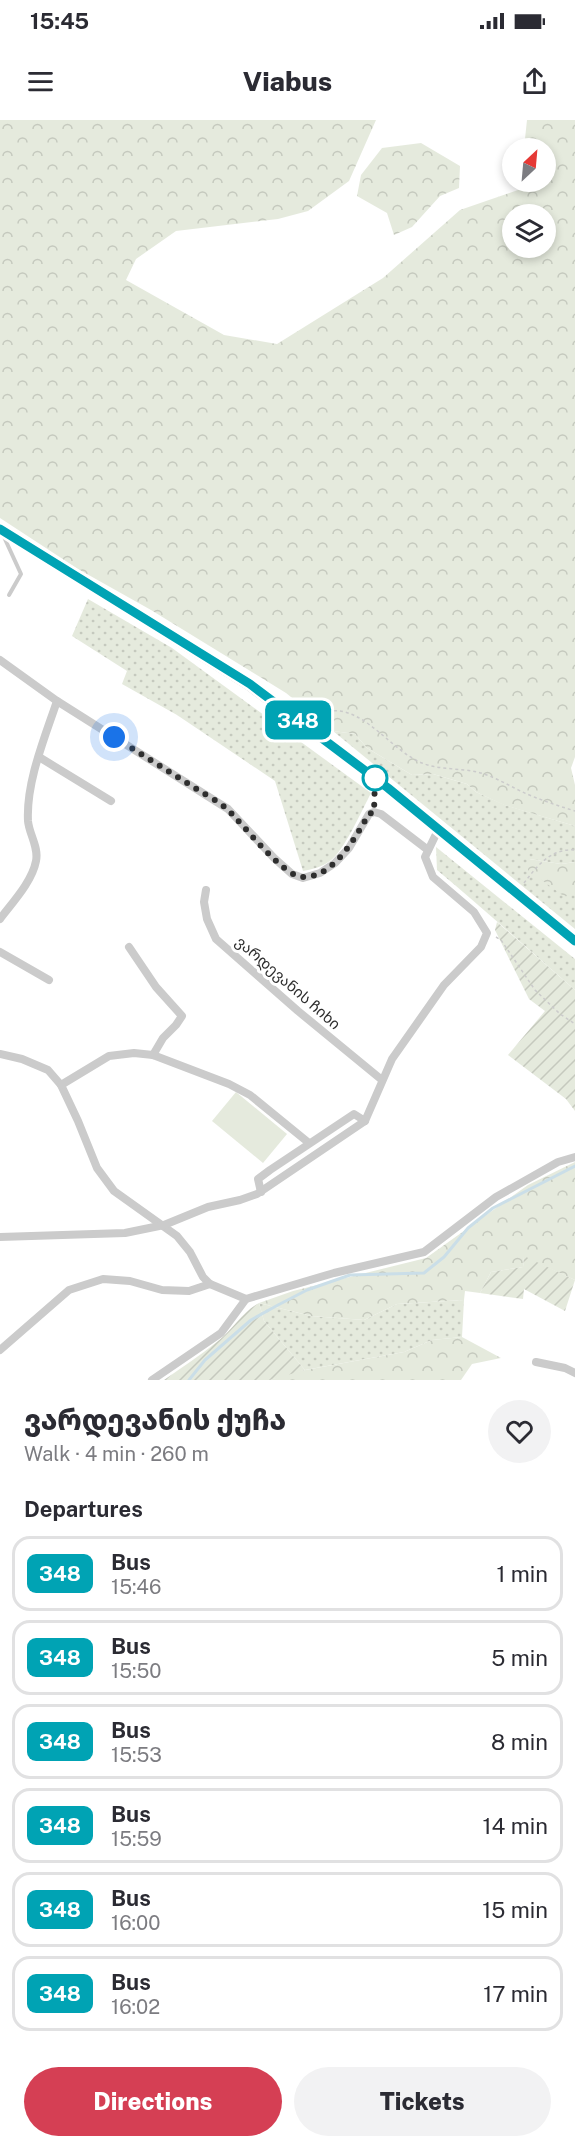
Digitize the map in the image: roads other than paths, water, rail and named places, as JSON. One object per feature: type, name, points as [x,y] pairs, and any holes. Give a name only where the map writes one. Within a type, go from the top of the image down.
[{"type":"highway","points":[[1,530],[250,684],[388,788],[575,941]]},
{"type":"street","points":[[0,660],[57,701],[228,809],[292,874],[303,878],[320,873],[335,863],[349,848],[369,814],[374,812],[381,814],[428,850]]},
{"type":"street","points":[[0,920],[29,878],[36,861],[36,849],[28,822],[30,801],[39,757],[57,701]]},
{"type":"street","points":[[39,757],[111,801]]},
{"type":"street","points":[[0,1237],[125,1233],[164,1225],[208,1207],[240,1200],[261,1192],[365,1121],[392,1059],[444,985],[481,947],[488,933],[474,912],[433,877],[425,857],[438,830]]},
{"type":"street","name":"ვარდევანის ჩიხი","points":[[206,890],[204,902],[207,919],[216,939],[382,1080]]},
{"type":"street","points":[[129,947],[156,987],[182,1016],[163,1038],[153,1055]]},
{"type":"street","points":[[0,952],[49,980]]},
{"type":"street","points":[[61,1085],[109,1056],[134,1053],[153,1055],[229,1084],[250,1095],[309,1143]]},
{"type":"street","points":[[0,1054],[22,1059],[48,1070],[61,1085],[97,1168],[114,1191],[177,1236],[210,1284],[246,1299]]},
{"type":"street","points":[[261,1192],[258,1179],[309,1143],[354,1114],[365,1121]]},
{"type":"street","points":[[152,1380],[221,1333],[246,1299],[334,1273],[424,1252],[496,1197],[558,1162],[575,1157]]},
{"type":"street","points":[[0,1350],[69,1290],[103,1279],[130,1281],[162,1290],[189,1291],[210,1284]]},
{"type":"street","points":[[536,1362],[565,1368],[575,1373]]},
{"type":"lane","points":[[1,530],[21,574],[9,595]]},
{"type":"waterway","points":[[189,1380],[205,1360],[251,1320],[278,1305],[307,1290],[350,1275],[424,1273],[444,1257],[468,1228],[493,1208],[575,1166]]}]
